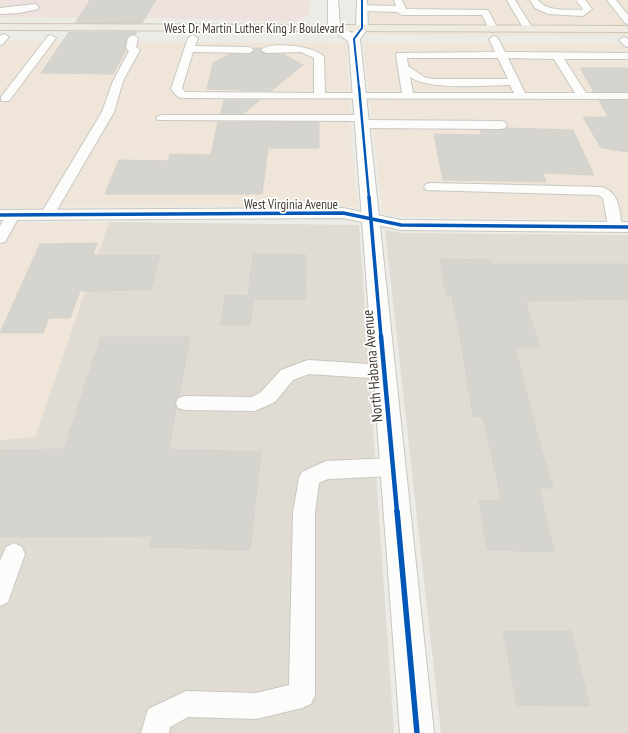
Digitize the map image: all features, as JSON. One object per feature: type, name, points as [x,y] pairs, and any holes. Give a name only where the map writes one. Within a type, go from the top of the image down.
[{"type":"main road","name":"West Dr. Martin Luther King Jr Boulevard","points":[[1,36],[362,28],[627,38]]},
{"type":"main road","name":"West Dr. Martin Luther King Jr Boulevard","points":[[1,36],[51,38],[133,38],[191,44],[493,34],[528,28],[627,38]]},
{"type":"street","points":[[333,0],[334,28],[354,39],[362,28],[362,4]]},
{"type":"street","name":"North Habana Avenue","points":[[354,39],[417,733]]},
{"type":"street","name":"West Virginia Avenue","points":[[6,215],[343,213],[401,225],[622,227]]},
{"type":"lane","points":[[511,0],[528,28]]},
{"type":"lane","points":[[534,0],[538,6],[548,12],[583,13],[588,9],[580,0]]},
{"type":"lane","points":[[611,0],[628,21]]},
{"type":"lane","points":[[362,4],[400,4],[402,12],[481,10],[521,96]]},
{"type":"lane","points":[[0,11],[35,7]]},
{"type":"lane","points":[[5,98],[51,38]]},
{"type":"lane","points":[[47,215],[108,112],[118,81],[135,50],[131,48],[133,38]]},
{"type":"lane","points":[[249,50],[191,44],[176,89],[182,95],[193,96],[628,96]]},
{"type":"lane","points":[[266,50],[305,50],[314,53],[319,57],[320,96]]},
{"type":"lane","points":[[408,96],[401,55],[628,56]]},
{"type":"lane","points":[[557,56],[583,96]]},
{"type":"lane","points":[[403,67],[412,75],[420,79],[433,82],[514,82]]},
{"type":"lane","points":[[162,118],[501,125]]},
{"type":"lane","points":[[431,187],[600,191],[609,196],[622,227]]},
{"type":"lane","points":[[0,239],[6,215]]},
{"type":"lane","points":[[185,403],[255,404],[268,397],[287,375],[308,367],[384,372]]},
{"type":"lane","points":[[155,733],[158,719],[186,704],[256,706],[302,695],[304,513],[309,478],[326,470],[393,467]]},
{"type":"lane","points":[[0,594],[14,554]]},
{"type":"shaded area","points":[[0,0],[310,0],[309,15],[295,22],[213,19],[0,17]]},
{"type":"shaded area","points":[[369,0],[628,0],[628,26],[370,24]]},
{"type":"shaded area","points":[[368,31],[628,32],[628,36],[366,35]]},
{"type":"shaded area","points":[[0,41],[346,43],[352,149],[358,208],[343,206],[0,207]]},
{"type":"shaded area","points":[[363,43],[628,43],[628,219],[402,217],[383,213]]},
{"type":"shaded area","points":[[109,222],[359,225],[394,733],[0,733],[0,440],[35,436]]},
{"type":"shaded area","points":[[109,222],[35,437],[0,440],[0,223]]},
{"type":"shaded area","points":[[385,230],[402,233],[628,235],[628,733],[441,733]]},
{"type":"building","points":[[90,0],[156,0],[142,23],[75,23]]},
{"type":"building","points":[[69,32],[137,32],[135,35],[132,34],[127,38],[126,50],[113,74],[41,73]]},
{"type":"building","points":[[254,48],[261,48],[260,50],[266,54],[283,54],[303,65],[271,91],[207,89],[213,63],[230,54],[250,54],[255,51]]},
{"type":"building","points":[[580,68],[628,68],[628,92],[594,92]]},
{"type":"building","points":[[224,100],[260,100],[243,114],[221,114]]},
{"type":"building","points":[[599,100],[628,100],[628,152],[601,148],[583,117],[608,117]]},
{"type":"building","points":[[218,122],[319,122],[319,148],[268,148],[262,194],[105,194],[119,160],[168,161],[170,154],[211,155]]},
{"type":"building","points":[[507,128],[573,130],[594,175],[543,173],[546,182],[443,180],[434,134],[482,135],[480,130],[501,130]]},
{"type":"building","points":[[97,243],[93,255],[160,255],[151,290],[80,291],[70,318],[49,318],[43,333],[0,333],[40,244]]},
{"type":"building","points":[[253,254],[306,255],[305,300],[254,299],[250,325],[220,325],[226,295],[248,296]]},
{"type":"building","points":[[440,259],[489,260],[493,264],[628,264],[628,299],[525,301],[540,348],[515,348],[553,488],[539,488],[554,552],[487,550],[479,500],[502,501],[483,417],[473,416],[452,295],[446,295]]},
{"type":"building","points":[[101,337],[190,337],[179,396],[175,402],[176,408],[169,449],[261,452],[250,550],[150,547],[153,536],[0,537],[0,450],[64,449]]},
{"type":"building","points":[[503,631],[571,631],[590,706],[517,705]]},
{"type":"cycle path","points":[[362,0],[362,28],[354,39],[417,733]]},
{"type":"cycle path","points":[[0,215],[343,213],[401,225],[628,227]]}]
